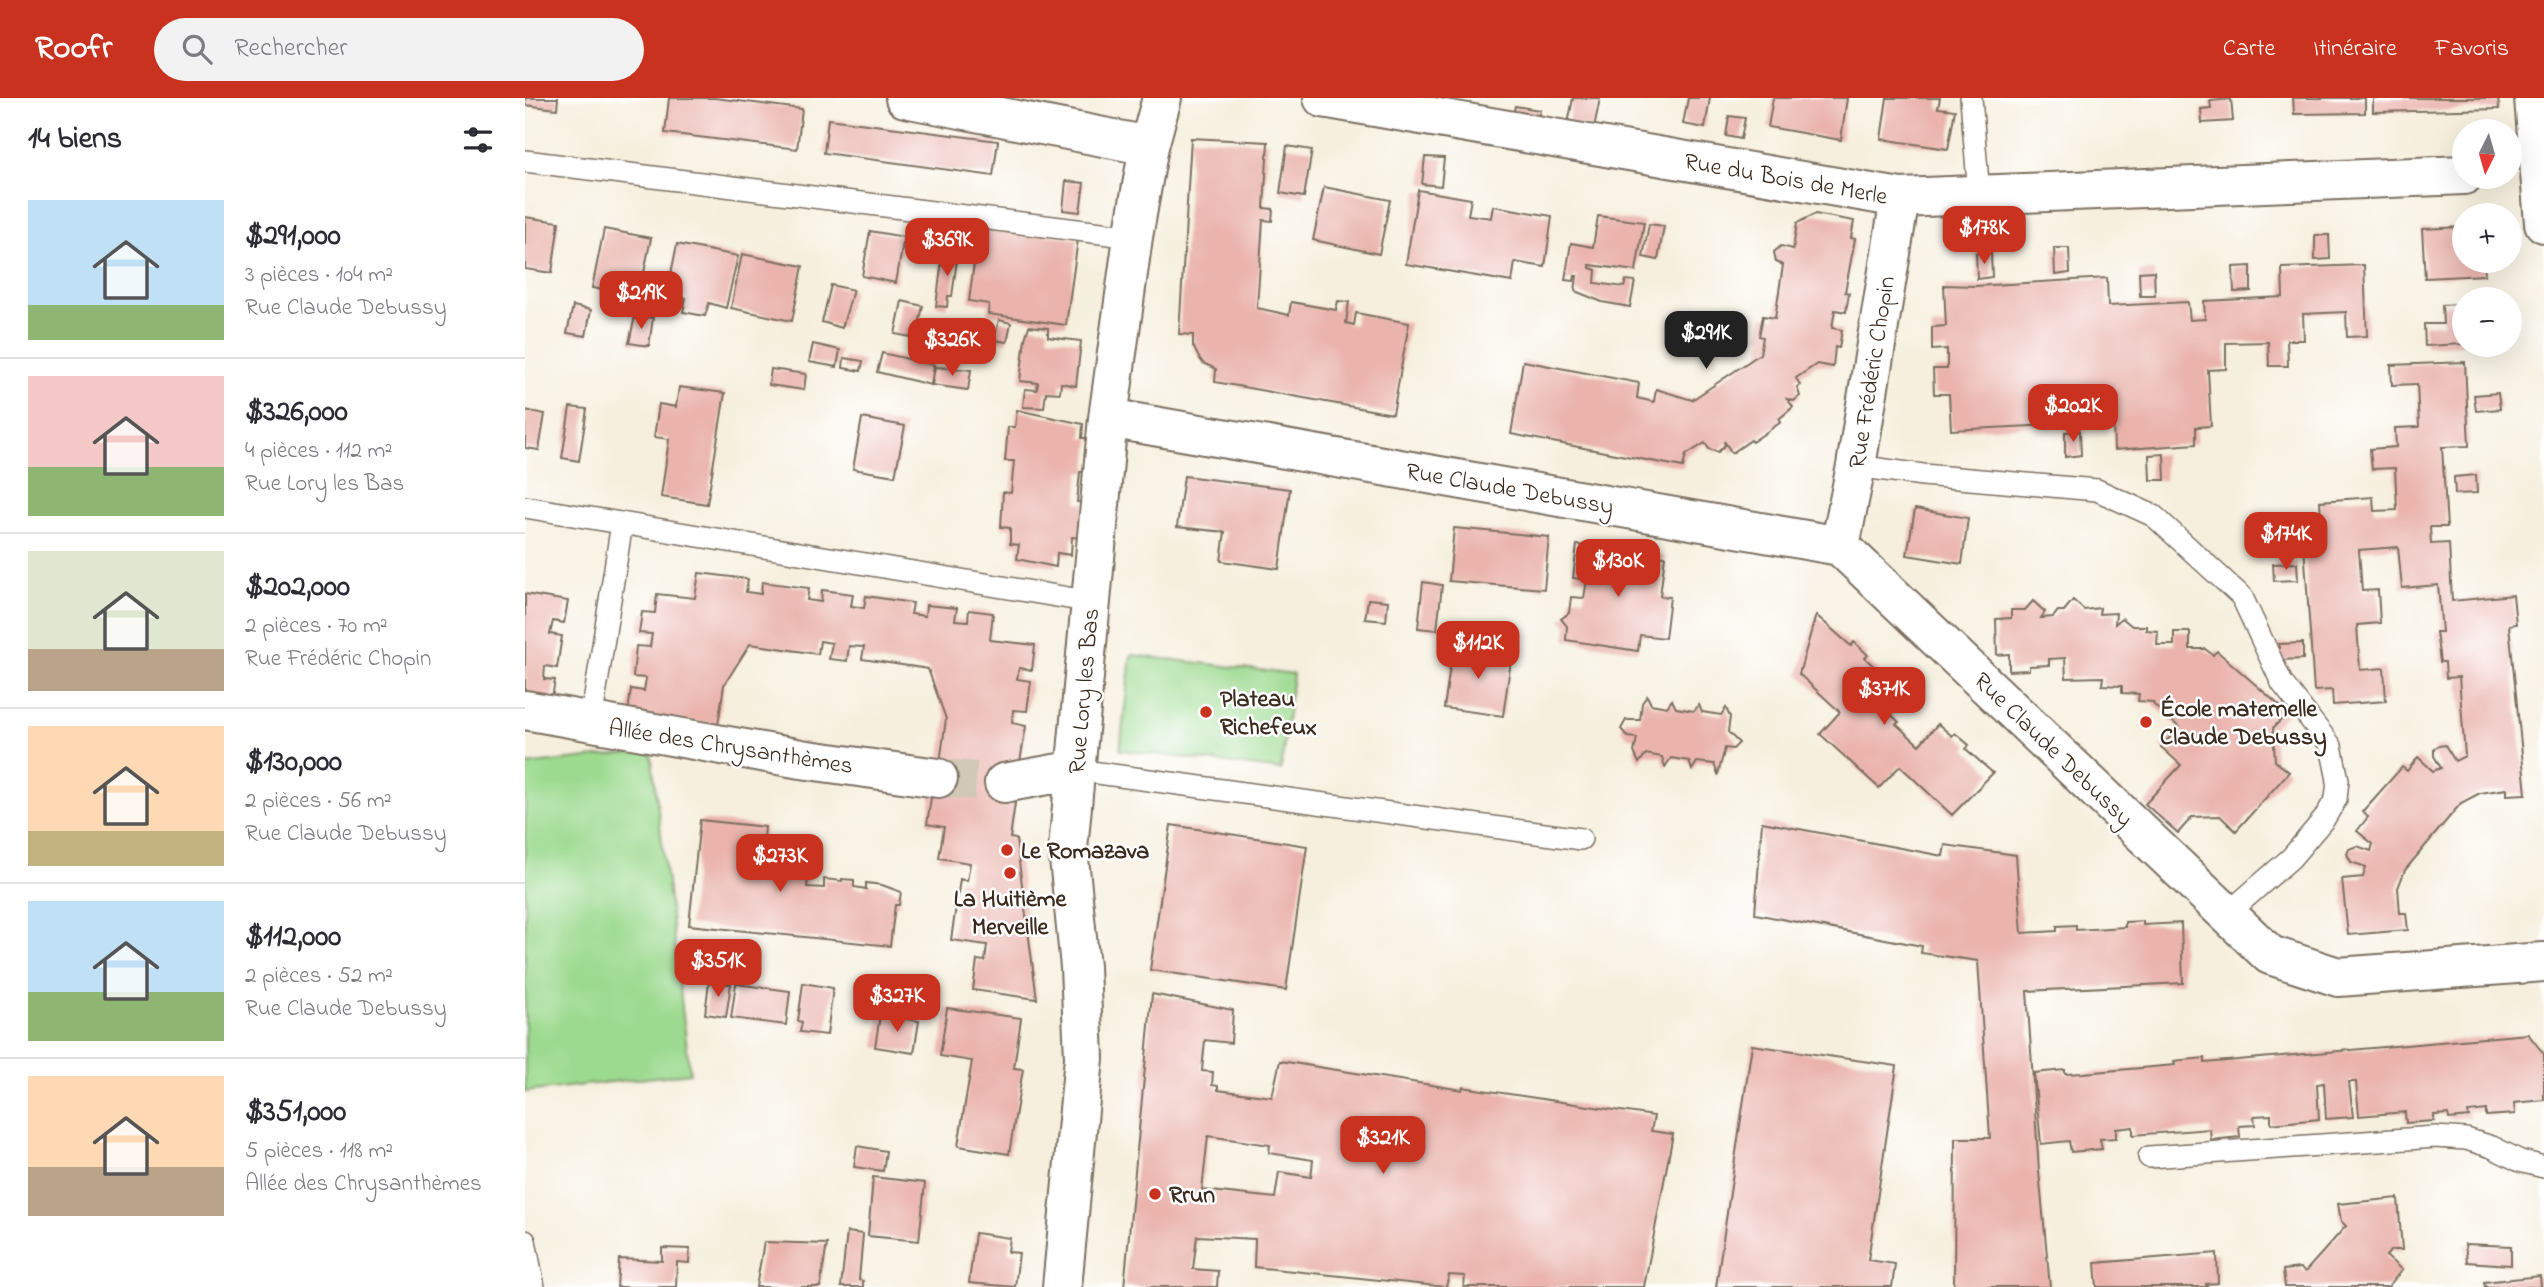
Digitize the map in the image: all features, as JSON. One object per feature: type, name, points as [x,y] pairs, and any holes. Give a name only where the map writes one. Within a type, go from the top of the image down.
[{"type":"street","points":[[905,98],[1149,146]]},
{"type":"street","name":"Rue Lory les Bas","points":[[1062,1287],[1084,1058],[1080,967],[1068,849],[1108,418],[1133,237],[1149,146],[1162,98]]},
{"type":"street","name":"Rue du Bois de Merle","points":[[1323,98],[1900,198],[2452,175]]},
{"type":"street","points":[[2534,98],[2525,173],[2544,223]]},
{"type":"street","name":"Rue Frédéric Chopin","points":[[1840,546],[1856,466],[1900,198]]},
{"type":"street","name":"Rue Claude Debussy","points":[[1108,418],[1840,546],[2270,955],[2338,977],[2544,962]]},
{"type":"street","name":"Allée des Chrysanthèmes","points":[[525,710],[801,760],[938,778]]},
{"type":"street","points":[[1004,783],[1076,770]]},
{"type":"lane","points":[[1971,98],[1979,195]]},
{"type":"lane","points":[[525,161],[1133,237]]},
{"type":"lane","points":[[1856,466],[1923,475],[2097,489],[2154,516],[2242,597],[2282,682],[2332,746],[2338,779],[2336,799],[2325,820],[2291,858],[2227,914]]},
{"type":"lane","points":[[525,507],[1092,602]]},
{"type":"lane","points":[[590,722],[622,523]]},
{"type":"lane","points":[[1076,770],[1581,839]]},
{"type":"lane","points":[[2149,1157],[2435,1137],[2466,1139],[2492,1147],[2520,1161],[2544,1167]]},
{"type":"lane","points":[[525,1241],[534,1287]]},
{"type":"green space","name":"Plateau Richefeux","points":[[1131,655],[1293,674],[1281,770],[1120,750]]},
{"type":"green space","points":[[651,751],[690,1073],[525,1092],[525,765]]},
{"type":"building","points":[[525,98],[558,98],[557,109],[525,105]]},
{"type":"building","points":[[669,98],[715,98],[802,109],[797,149],[665,133]]},
{"type":"building","points":[[1573,98],[1600,98],[1594,128],[1568,124]]},
{"type":"building","points":[[1688,98],[1710,98],[1705,128],[1683,124]]},
{"type":"building","points":[[1773,98],[1847,98],[1841,140],[1768,127]]},
{"type":"building","points":[[1887,98],[1940,98],[1938,108],[1955,110],[1948,149],[1881,139]]},
{"type":"building","points":[[2293,98],[2365,98],[2365,113],[2294,114]]},
{"type":"building","points":[[2373,98],[2498,98],[2499,109],[2373,112]]},
{"type":"building","points":[[2231,99],[2233,121],[2202,123],[2201,109],[2211,108],[2210,101]]},
{"type":"building","points":[[1515,106],[1540,110],[1537,120],[1513,116]]},
{"type":"building","points":[[1729,116],[1745,118],[1741,139],[1726,136]]},
{"type":"building","points":[[828,119],[998,141],[993,176],[824,153]]},
{"type":"building","points":[[1191,138],[1268,142],[1264,208],[1273,209],[1272,221],[1263,220],[1257,308],[1289,315],[1291,302],[1336,310],[1338,301],[1349,302],[1346,323],[1354,325],[1356,313],[1409,323],[1393,414],[1215,382],[1216,369],[1203,363],[1198,356],[1193,346],[1193,335],[1179,334]]},
{"type":"building","points":[[1287,146],[1312,150],[1304,197],[1280,193]]},
{"type":"building","points":[[1425,157],[1444,158],[1441,186],[1422,184]]},
{"type":"building","points":[[1066,181],[1084,183],[1080,212],[1063,210]]},
{"type":"building","points":[[1324,187],[1390,200],[1379,254],[1313,240]]},
{"type":"building","points":[[1418,190],[1471,199],[1468,215],[1491,218],[1493,206],[1552,216],[1545,267],[1515,262],[1512,282],[1406,264]]},
{"type":"building","points":[[1815,214],[1854,221],[1851,238],[1855,239],[1845,292],[1849,293],[1846,312],[1835,310],[1832,328],[1842,330],[1839,348],[1835,347],[1833,367],[1817,364],[1796,378],[1800,385],[1797,387],[1800,396],[1794,401],[1787,399],[1793,407],[1779,419],[1781,422],[1732,453],[1724,441],[1725,445],[1718,452],[1709,449],[1705,443],[1686,455],[1683,467],[1511,434],[1523,361],[1639,383],[1637,398],[1654,402],[1656,389],[1692,400],[1760,354],[1763,337],[1759,336],[1763,316],[1775,318],[1783,265],[1776,262],[1774,252],[1781,246],[1793,249],[1797,223]]},
{"type":"building","points":[[1598,216],[1644,222],[1636,271],[1590,265],[1590,268],[1596,270],[1595,283],[1624,287],[1626,280],[1635,281],[1630,307],[1602,302],[1575,291],[1577,276],[1574,281],[1565,280],[1571,243],[1593,247]]},
{"type":"building","points":[[525,217],[559,222],[552,273],[525,269]]},
{"type":"building","points":[[1649,224],[1664,226],[1658,260],[1643,257]]},
{"type":"building","points":[[979,225],[1078,239],[1066,325],[988,314],[989,304],[969,301]]},
{"type":"building","points":[[2452,228],[2452,273],[2485,275],[2425,278],[2422,229]]},
{"type":"building","points":[[604,229],[651,238],[639,297],[592,288]]},
{"type":"building","points":[[870,231],[904,237],[896,283],[862,276]]},
{"type":"building","points":[[2315,235],[2329,235],[2330,259],[2315,260]]},
{"type":"building","points":[[677,244],[738,256],[726,308],[709,303],[705,316],[683,312],[686,298],[667,294]]},
{"type":"building","points":[[2054,248],[2069,248],[2070,273],[2055,275]]},
{"type":"building","points":[[943,252],[958,253],[952,296],[948,296],[947,307],[936,306]]},
{"type":"building","points":[[1976,253],[1991,253],[1992,277],[1977,279]]},
{"type":"building","points":[[742,254],[803,266],[792,321],[731,308]]},
{"type":"building","points":[[2364,265],[2367,336],[2347,337],[2346,312],[2303,314],[2304,340],[2287,340],[2288,366],[2269,366],[2268,342],[2226,343],[2226,369],[2208,370],[2211,426],[2196,427],[2196,444],[2114,450],[2113,422],[1951,430],[1949,394],[1934,394],[1933,369],[1947,369],[1947,349],[1932,350],[1932,327],[1946,326],[1944,285],[1975,286],[2107,278],[2108,306],[2188,302],[2190,320],[2205,319],[2204,301],[2283,297],[2282,268]]},
{"type":"building","points":[[2251,266],[2251,291],[2234,292],[2233,267]]},
{"type":"building","points":[[2154,271],[2155,296],[2140,296],[2139,272]]},
{"type":"building","points":[[831,285],[853,290],[842,328],[822,322]]},
{"type":"building","points":[[902,301],[923,306],[916,338],[895,334]]},
{"type":"building","points":[[2452,304],[2452,345],[2425,346],[2424,324],[2443,324],[2442,305]]},
{"type":"building","points":[[573,306],[591,310],[586,336],[567,333]]},
{"type":"building","points":[[635,316],[653,318],[649,346],[629,343]]},
{"type":"building","points":[[999,320],[1011,323],[1007,342],[994,340]]},
{"type":"building","points":[[1029,326],[1048,328],[1048,337],[1081,341],[1076,386],[1061,383],[1060,393],[1046,392],[1044,408],[1023,407],[1025,389],[1037,390],[1038,383],[1020,381]]},
{"type":"building","points":[[813,344],[840,350],[837,367],[809,362]]},
{"type":"building","points":[[882,353],[934,365],[931,385],[877,372]]},
{"type":"building","points":[[844,358],[863,361],[861,371],[843,368]]},
{"type":"building","points":[[2465,362],[2469,446],[2442,447],[2447,527],[2430,527],[2431,544],[2449,543],[2452,601],[2513,595],[2516,624],[2509,625],[2526,794],[2507,795],[2507,789],[2480,793],[2461,803],[2405,870],[2398,888],[2400,913],[2406,913],[2408,930],[2348,935],[2342,879],[2363,877],[2366,867],[2351,862],[2347,854],[2349,849],[2357,846],[2371,851],[2373,844],[2357,831],[2368,817],[2362,812],[2402,767],[2407,771],[2418,757],[2433,771],[2441,768],[2434,756],[2434,749],[2439,746],[2445,745],[2455,761],[2465,756],[2459,677],[2446,678],[2445,662],[2440,662],[2436,632],[2442,632],[2438,585],[2402,588],[2398,547],[2359,550],[2362,591],[2378,590],[2380,623],[2357,625],[2360,670],[2384,668],[2386,701],[2333,705],[2332,690],[2314,691],[2302,516],[2321,515],[2320,501],[2373,497],[2374,511],[2397,510],[2395,468],[2372,469],[2370,449],[2396,447],[2395,428],[2419,427],[2417,384],[2392,385],[2391,365]]},
{"type":"building","points":[[935,367],[971,370],[968,390],[932,385]]},
{"type":"building","points":[[771,369],[806,374],[804,390],[769,385]]},
{"type":"building","points":[[679,387],[725,393],[707,504],[661,497],[669,439],[654,437],[659,404],[676,407]]},
{"type":"building","points":[[2498,393],[2500,409],[2476,411],[2474,395]]},
{"type":"building","points":[[570,407],[587,409],[579,461],[562,458]]},
{"type":"building","points":[[525,410],[545,414],[539,450],[525,448]]},
{"type":"building","points":[[1017,410],[1083,424],[1082,438],[1090,438],[1087,472],[1080,472],[1077,502],[1085,503],[1082,538],[1072,537],[1071,555],[1057,553],[1056,567],[1017,559],[1019,545],[1010,544],[1010,528],[1001,527],[1003,492],[1011,493],[1014,461],[1005,461],[1008,427],[1015,427]]},
{"type":"building","points":[[862,418],[905,426],[895,476],[853,469]]},
{"type":"building","points":[[2080,431],[2081,455],[2065,457],[2065,432]]},
{"type":"building","points":[[2164,454],[2165,480],[2150,480],[2149,455]]},
{"type":"building","points":[[2476,475],[2477,493],[2455,494],[2454,477]]},
{"type":"building","points":[[1184,476],[1290,489],[1279,569],[1221,561],[1225,532],[1177,527]]},
{"type":"building","points":[[1915,509],[1968,518],[1962,564],[1907,555]]},
{"type":"building","points":[[1454,528],[1549,537],[1544,589],[1449,581]]},
{"type":"building","points":[[1577,545],[1665,556],[1660,596],[1670,597],[1665,638],[1640,635],[1638,651],[1566,640],[1567,626],[1561,619],[1569,613],[1571,597],[1584,598],[1587,580],[1573,578]]},
{"type":"building","points":[[2297,563],[2298,580],[2274,581],[2273,564]]},
{"type":"building","points":[[699,573],[748,579],[746,592],[761,594],[762,582],[809,588],[807,600],[821,602],[822,590],[853,594],[851,606],[864,608],[866,596],[913,603],[911,614],[925,616],[926,605],[957,608],[955,620],[968,621],[969,610],[993,613],[990,640],[1035,645],[1032,670],[1019,668],[1017,679],[1031,681],[1027,711],[1013,710],[1012,723],[1026,726],[1019,768],[1001,801],[1015,803],[1010,838],[1016,839],[1037,999],[973,990],[977,960],[985,961],[987,945],[951,940],[960,879],[967,881],[970,863],[939,858],[944,827],[927,824],[932,791],[936,792],[946,719],[928,669],[862,659],[864,647],[849,646],[847,661],[829,659],[832,643],[820,641],[818,654],[750,644],[724,685],[718,725],[628,713],[631,689],[644,691],[646,678],[633,677],[636,646],[650,647],[652,634],[639,633],[642,612],[655,613],[657,594],[695,598]]},
{"type":"building","points":[[1423,582],[1442,585],[1437,630],[1418,628]]},
{"type":"building","points":[[525,594],[568,601],[564,623],[553,621],[550,634],[562,636],[557,668],[545,666],[544,679],[555,680],[551,704],[525,700]]},
{"type":"building","points":[[1368,599],[1388,601],[1386,621],[1365,619]]},
{"type":"building","points":[[2073,600],[2084,610],[2100,608],[2099,614],[2116,613],[2115,624],[2122,618],[2132,626],[2146,626],[2146,630],[2158,631],[2157,645],[2174,645],[2174,632],[2190,632],[2190,649],[2205,649],[2213,655],[2217,651],[2288,713],[2273,728],[2275,761],[2289,772],[2236,831],[2220,816],[2192,817],[2178,833],[2145,804],[2181,765],[2161,747],[2179,727],[2153,702],[2138,701],[2139,694],[2122,693],[2122,686],[2102,685],[2103,677],[2066,678],[2065,658],[2049,659],[2049,665],[2029,666],[2029,670],[2009,671],[2009,654],[1997,655],[1996,619],[2011,618],[2011,610],[2025,610],[2033,601],[2045,612],[2041,618],[2053,617],[2058,611],[2064,611]]},
{"type":"building","points":[[1816,615],[1851,646],[1854,642],[1868,655],[1865,658],[1878,670],[1859,692],[1883,712],[1886,710],[1899,722],[1896,724],[1919,745],[1938,724],[1952,736],[1955,733],[1969,745],[1966,749],[1993,773],[1952,815],[1900,766],[1879,788],[1820,734],[1840,712],[1799,674]]},
{"type":"building","points":[[2303,643],[2303,659],[2279,660],[2279,644]]},
{"type":"building","points":[[1453,646],[1512,653],[1503,716],[1444,708]]},
{"type":"building","points":[[1647,696],[1651,704],[1667,707],[1672,700],[1676,708],[1694,711],[1699,705],[1702,712],[1721,715],[1726,708],[1730,717],[1728,732],[1739,743],[1733,749],[1725,748],[1718,774],[1714,764],[1697,762],[1692,770],[1689,761],[1671,758],[1665,767],[1662,757],[1646,754],[1639,763],[1634,752],[1637,738],[1628,737],[1621,729],[1626,720],[1640,720],[1642,703]]},
{"type":"building","points":[[700,820],[765,827],[761,872],[808,878],[807,887],[824,888],[824,879],[842,879],[854,880],[854,887],[866,889],[866,883],[901,892],[899,905],[895,905],[890,946],[689,925]]},
{"type":"building","points":[[1762,822],[1943,856],[1945,845],[2016,855],[2022,933],[2057,931],[2057,926],[2076,925],[2076,930],[2125,927],[2125,922],[2143,921],[2143,925],[2181,923],[2183,983],[2027,991],[2050,1287],[1954,1287],[1955,1138],[1990,1138],[1978,961],[1921,953],[1922,946],[1755,914]]},
{"type":"building","points":[[1171,825],[1307,846],[1286,990],[1150,970]]},
{"type":"building","points":[[709,982],[731,984],[726,1017],[705,1014]]},
{"type":"building","points":[[803,983],[833,988],[827,1035],[800,1032],[802,1022],[798,1021]]},
{"type":"building","points":[[736,984],[790,991],[786,1025],[731,1018]]},
{"type":"building","points":[[1152,994],[1233,1010],[1231,1043],[1205,1040],[1202,1071],[1213,1072],[1212,1085],[1218,1086],[1218,1090],[1272,1097],[1280,1061],[1462,1090],[1463,1087],[1654,1116],[1651,1131],[1673,1134],[1644,1287],[1464,1287],[1465,1276],[1449,1275],[1446,1287],[1254,1267],[1255,1239],[1197,1236],[1193,1269],[1218,1271],[1217,1287],[1124,1287]],"holes":[[[1208,1136],[1270,1145],[1269,1153],[1313,1160],[1311,1177],[1279,1172],[1275,1198],[1202,1190]]]},
{"type":"building","points":[[947,1008],[1021,1018],[1014,1068],[1023,1069],[1009,1154],[958,1146],[972,1061],[940,1056]]},
{"type":"building","points":[[880,1015],[919,1021],[914,1053],[875,1047]]},
{"type":"building","points":[[2528,1034],[2544,1054],[2544,1100],[2514,1103],[2515,1114],[2486,1116],[2486,1110],[2468,1112],[2469,1117],[2449,1119],[2448,1114],[2434,1115],[2434,1121],[2406,1123],[2405,1112],[2359,1116],[2356,1082],[2349,1082],[2353,1117],[2326,1119],[2324,1083],[2317,1084],[2319,1119],[2271,1124],[2271,1115],[2254,1116],[2255,1125],[2239,1126],[2240,1137],[2211,1140],[2210,1129],[2133,1135],[2133,1127],[2116,1129],[2116,1138],[2100,1139],[2102,1149],[2071,1152],[2069,1141],[2041,1144],[2034,1073],[2065,1070],[2065,1074],[2083,1073],[2175,1065],[2174,1061],[2205,1058],[2205,1063]]},
{"type":"building","points":[[1752,1045],[1897,1066],[1868,1260],[1895,1264],[1892,1287],[1716,1287]]},
{"type":"building","points":[[857,1146],[886,1151],[883,1171],[854,1167]]},
{"type":"building","points":[[873,1177],[925,1183],[919,1241],[868,1236]]},
{"type":"building","points":[[2398,1198],[2402,1250],[2391,1250],[2386,1256],[2402,1270],[2388,1287],[2285,1287],[2283,1270],[2300,1268],[2305,1272],[2346,1226],[2341,1221],[2338,1204]]},
{"type":"building","points":[[847,1232],[863,1234],[859,1280],[863,1281],[863,1287],[841,1287]]},
{"type":"building","points":[[975,1233],[1010,1238],[1008,1252],[1019,1253],[1015,1287],[969,1283]]},
{"type":"building","points":[[764,1242],[827,1244],[820,1287],[756,1287]]},
{"type":"building","points":[[2465,1244],[2511,1246],[2511,1265],[2467,1262]]},
{"type":"building","points":[[662,1248],[690,1249],[689,1263],[677,1262],[676,1287],[617,1287],[619,1259],[662,1261]]},
{"type":"building","points":[[2217,1253],[2218,1283],[2206,1284],[2207,1287],[2097,1287],[2095,1263]]},
{"type":"building","points":[[2540,1276],[2541,1287],[2485,1287],[2484,1282]]},
{"type":"tunnel","points":[[938,778],[1004,783]]},
{"type":"place","name":"Plateau Richefeux","points":[[1206,712]]},
{"type":"place","name":"École maternelle Claude Debussy","points":[[2146,722]]},
{"type":"place","name":"Le Romazava","points":[[1007,850]]},
{"type":"place","name":"La Huitième Merveille","points":[[1010,873]]},
{"type":"place","name":"Rrun","points":[[1155,1194]]}]
